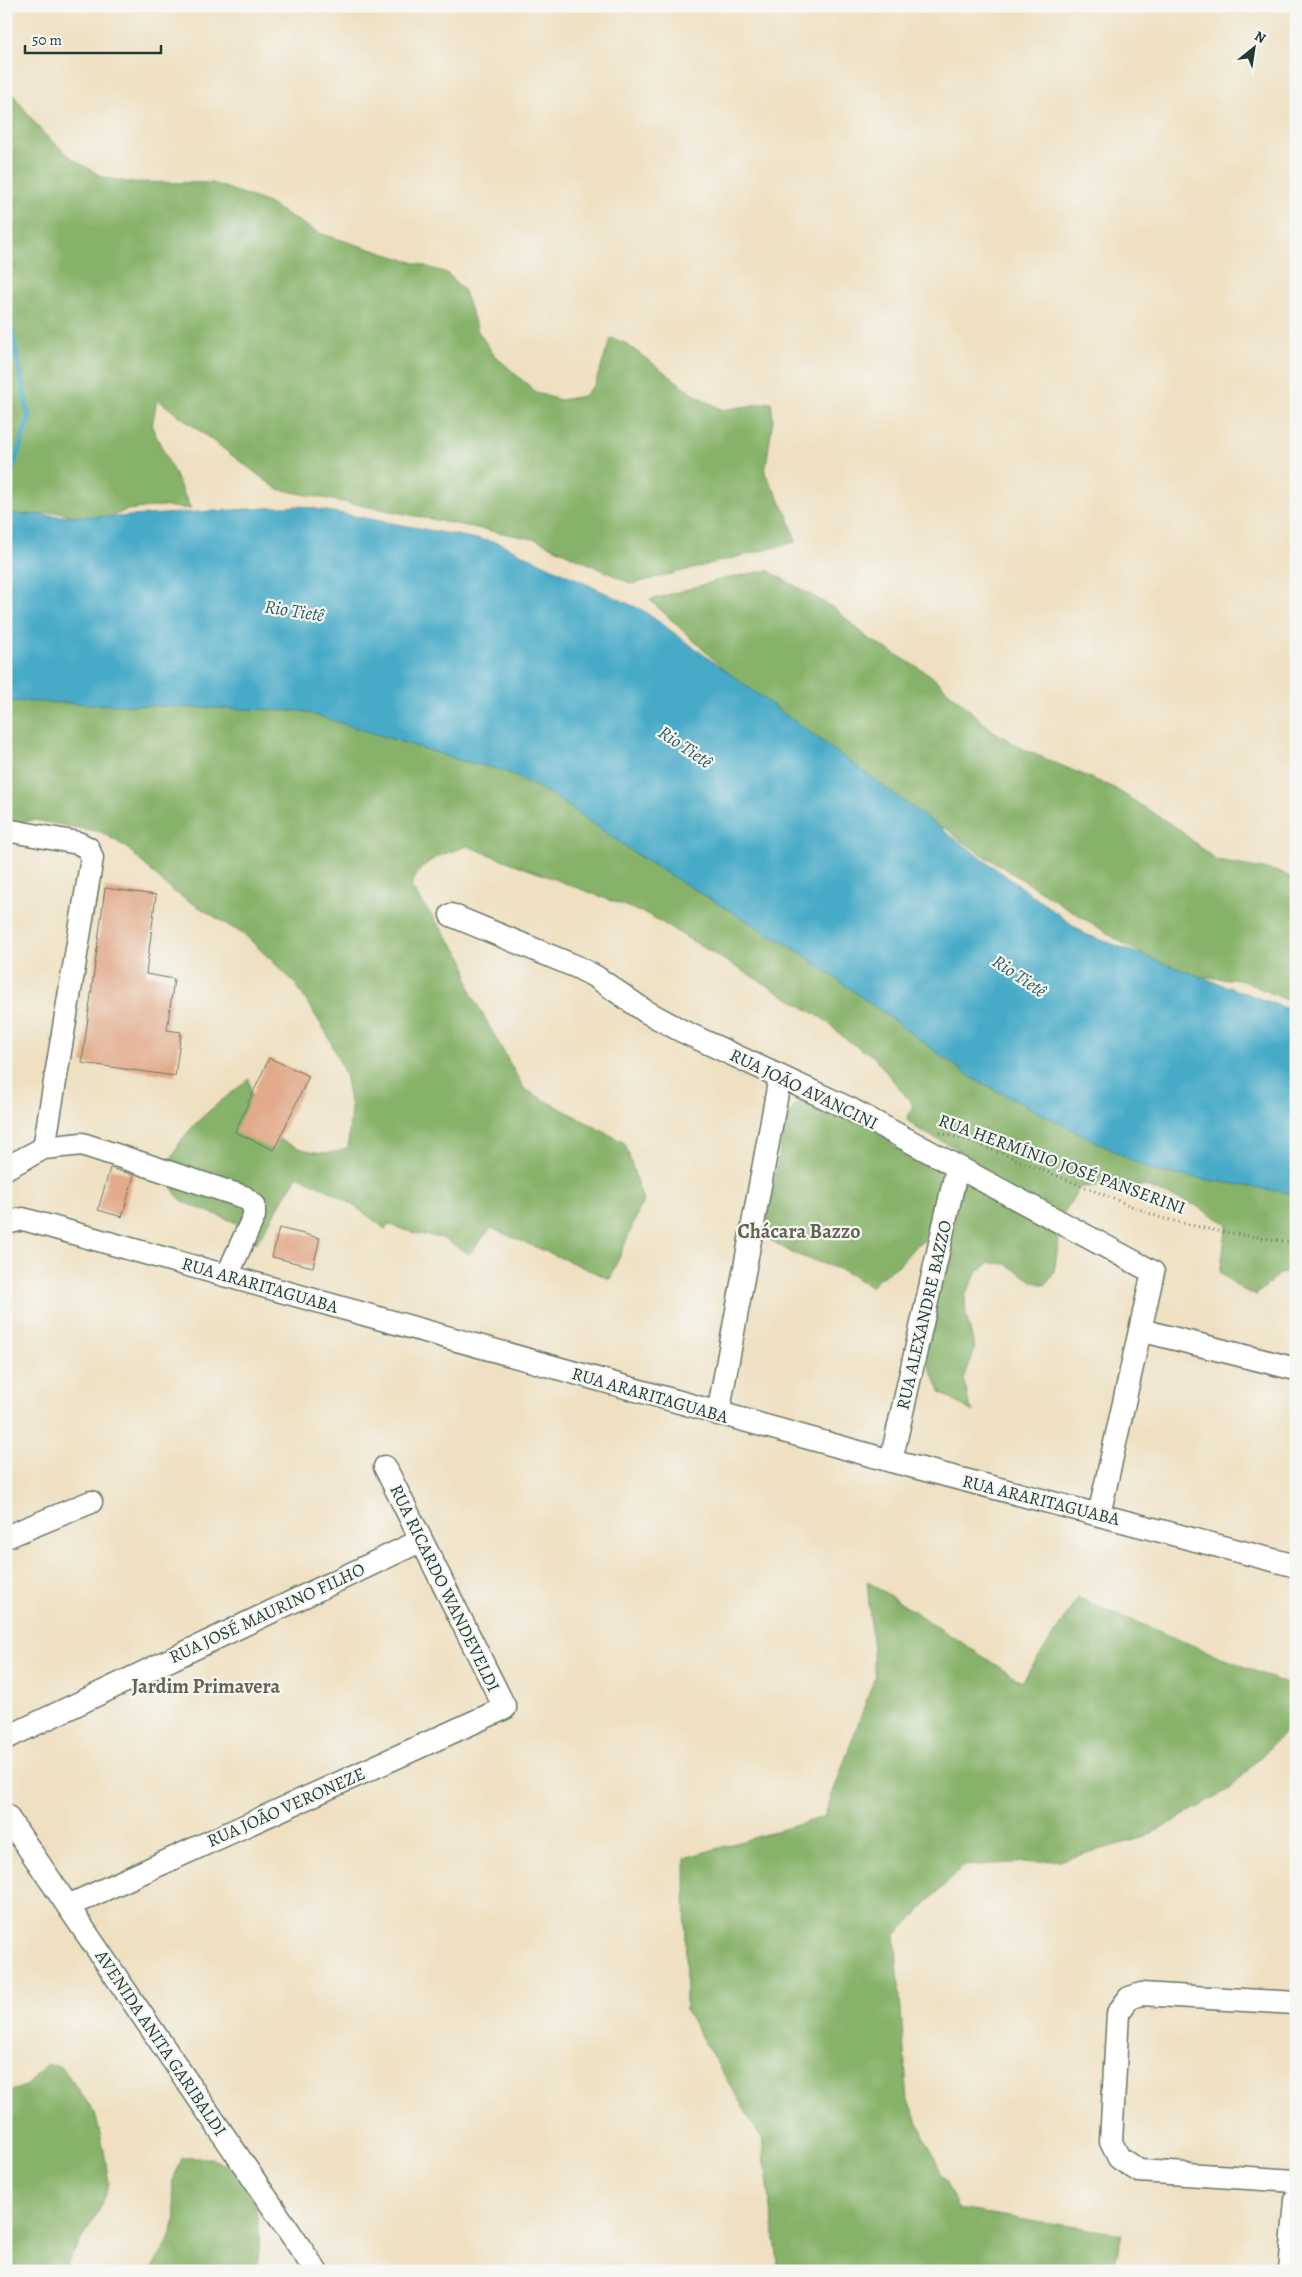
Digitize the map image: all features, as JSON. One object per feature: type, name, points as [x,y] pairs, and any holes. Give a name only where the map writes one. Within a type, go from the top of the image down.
[{"type":"street","points":[[6,830],[78,843],[88,848],[92,858],[44,1148]]},
{"type":"street","name":"RUA JOÃO AVANCINI","points":[[451,915],[577,967],[596,977],[645,1011],[850,1109],[1153,1272],[1140,1330]]},
{"type":"street","points":[[718,1414],[780,1077]]},
{"type":"street","points":[[6,1168],[44,1148],[82,1144],[244,1197],[254,1205],[254,1216],[226,1276]]},
{"type":"street","name":"RUA ALEXANDRE BAZZO","points":[[891,1461],[957,1168]]},
{"type":"street","name":"RUA ARARITAGUABA","points":[[6,1223],[24,1219],[718,1414],[1296,1566]]},
{"type":"street","points":[[1099,1515],[1140,1330],[1296,1369]]},
{"type":"street","name":"RUA RICARDO WANDEVELDI","points":[[385,1467],[420,1541],[505,1708]]},
{"type":"street","points":[[6,1537],[92,1502]]},
{"type":"street","name":"RUA JOSÉ MAURINO FILHO","points":[[6,1738],[420,1541]]},
{"type":"street","name":"RUA JOÃO VERONEZE","points":[[68,1906],[505,1708]]},
{"type":"street","name":"AVENIDA ANITA GARIBALDI","points":[[6,1815],[316,2271]]},
{"type":"street","points":[[1296,2003],[1141,1994],[1129,1998],[1118,2013],[1111,2142],[1118,2158],[1139,2171],[1296,2181]]},
{"type":"street","points":[[1290,2271],[1296,2200]]},
{"type":"path","name":"RUA HERMÍNIO JOSÉ PANSERINI","points":[[933,1131],[970,1141],[1160,1218],[1217,1231],[1296,1243]]},
{"type":"green space","points":[[6,80],[15,97],[43,133],[74,160],[103,177],[126,182],[213,183],[266,202],[319,233],[447,273],[463,289],[478,331],[494,355],[537,393],[560,400],[583,396],[595,384],[611,338],[625,343],[698,397],[723,410],[771,402],[773,419],[765,473],[788,516],[796,542],[632,584],[538,540],[277,489],[157,399],[152,427],[191,509],[161,506],[127,510],[96,522],[59,512],[45,513],[6,533]]},
{"type":"green space","points":[[767,570],[834,608],[868,638],[929,674],[992,730],[1025,750],[1114,788],[1177,828],[1217,861],[1281,872],[1296,880],[1296,1004],[1241,980],[1179,975],[1121,942],[961,841],[947,829],[926,824],[771,713],[650,600],[719,580]]},
{"type":"green space","points":[[385,678],[1296,1125],[1296,1271],[1281,1273],[1256,1295],[1243,1290],[1220,1273],[1227,1224],[1195,1205],[1143,1186],[1080,1187],[1063,1214],[1054,1272],[1045,1285],[1034,1282],[1006,1264],[990,1263],[977,1272],[965,1296],[966,1315],[975,1349],[964,1379],[969,1404],[973,1412],[941,1393],[926,1359],[938,1244],[927,1240],[917,1244],[899,1265],[876,1281],[871,1287],[844,1271],[792,1253],[764,1236],[784,1127],[789,1115],[801,1101],[814,1099],[822,1101],[866,1121],[898,1149],[923,1162],[944,1168],[963,1169],[970,1166],[970,1158],[955,1147],[922,1131],[907,1120],[913,1105],[873,1056],[845,1039],[825,1020],[649,915],[467,846],[433,859],[426,864],[415,877],[411,887],[464,960],[471,993],[524,1089],[625,1143],[643,1201],[610,1279],[491,1228],[469,1254],[442,1238],[414,1233],[388,1224],[385,1229],[343,1199],[297,1176],[256,1244],[245,1228],[183,1201],[176,1195],[171,1185],[169,1170],[173,1154],[182,1139],[209,1111],[249,1079],[257,1117],[273,1135],[298,1148],[312,1151],[325,1153],[348,1147],[351,1107],[345,1074],[327,1034],[295,983],[246,936],[171,890],[126,847],[101,832],[34,820],[6,825],[6,685]]},
{"type":"green space","points":[[867,1581],[1022,1682],[1078,1598],[1296,1688],[1296,1720],[1229,1790],[1145,1837],[1062,1860],[963,1866],[895,1936],[908,2101],[958,2209],[1122,2234],[1113,2271],[779,2271],[762,2139],[686,2011],[685,1858],[824,1817],[875,1677]]},
{"type":"green space","points":[[46,2064],[62,2067],[95,2113],[104,2150],[109,2184],[99,2210],[66,2265],[72,2271],[6,2271],[6,2093],[28,2085]]},
{"type":"green space","points":[[181,2158],[212,2158],[240,2175],[255,2203],[260,2237],[257,2271],[151,2271],[167,2244],[176,2218],[172,2184]]},
{"type":"water","name":"Rio Tietê","points":[[300,506],[499,543],[644,611],[1085,934],[1296,1012],[1296,1194],[1153,1171],[972,1078],[801,953],[646,861],[552,795],[505,771],[459,760],[302,711],[6,701],[6,514],[114,517]]},
{"type":"building","points":[[105,888],[156,895],[146,974],[174,979],[167,1030],[181,1032],[175,1076],[82,1063]]},
{"type":"building","points":[[269,1058],[309,1076],[274,1150],[235,1132]]},
{"type":"building","points":[[110,1168],[134,1175],[122,1217],[98,1210]]},
{"type":"building","points":[[279,1228],[320,1238],[313,1267],[272,1257]]},
{"type":"waterway","points":[[6,300],[29,419],[6,489]]},
{"type":"district","name":"Chácara Bazzo","points":[[799,1231]]},
{"type":"district","name":"Jardim Primavera","points":[[206,1686]]}]
